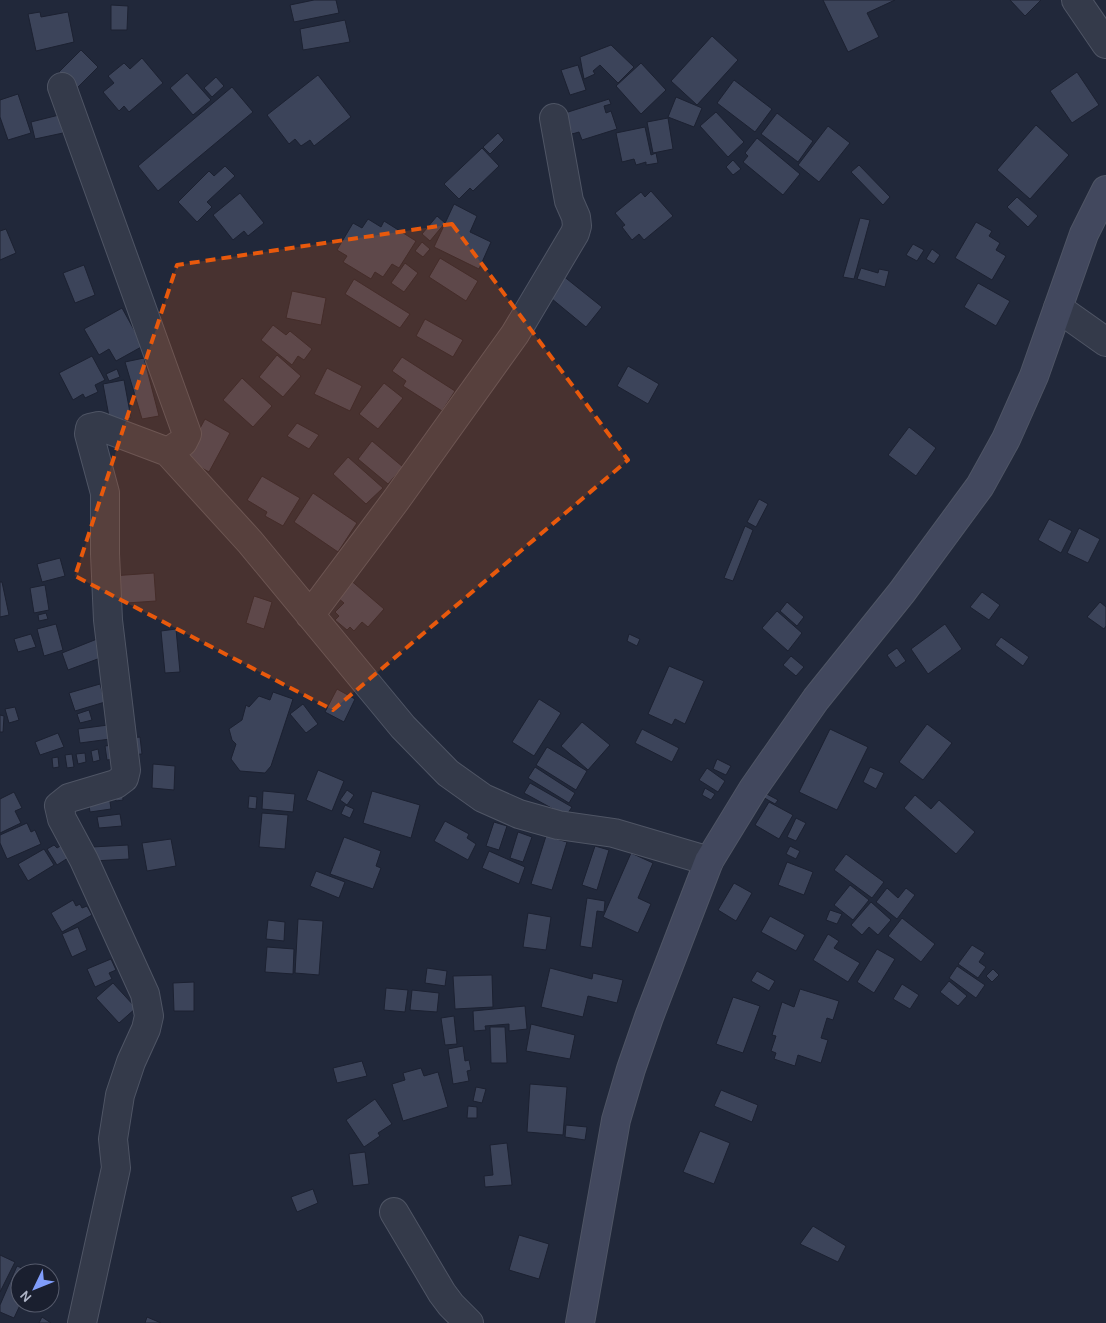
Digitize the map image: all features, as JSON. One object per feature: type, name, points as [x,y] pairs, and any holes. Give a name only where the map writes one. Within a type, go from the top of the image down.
[{"type":"street","points":[[1076,0],[1106,44]]},
{"type":"street","points":[[62,87],[187,434],[183,442],[168,452]]},
{"type":"street","points":[[310,615],[396,500],[515,334],[575,233],[577,226],[576,217],[568,201],[554,118]]},
{"type":"street","points":[[580,1323],[616,1120],[649,1017],[709,861],[782,746],[816,699],[902,592],[980,486],[1006,439],[1026,394],[1084,234],[1106,190]]},
{"type":"street","points":[[1058,308],[1106,342]]},
{"type":"street","points":[[82,1323],[116,1168],[113,1138],[120,1095],[131,1062],[146,1029],[149,1016],[145,994],[84,860],[62,819],[59,806],[68,798],[116,784],[124,778],[126,770],[108,620],[105,493],[89,434],[90,428],[99,426],[168,452],[250,542],[403,728],[448,773],[483,798],[519,814],[548,822],[614,833],[709,861]]},
{"type":"street","points":[[394,1212],[450,1305],[469,1323]]},
{"type":"highlighted area","points":[[452,224],[628,460],[333,710],[75,576],[177,265]]},
{"type":"building","points":[[314,0],[336,0],[339,13],[294,22],[290,5]]},
{"type":"building","points":[[823,0],[895,0],[867,13],[879,37],[848,52]]},
{"type":"building","points":[[1010,0],[1041,0],[1025,16]]},
{"type":"building","points":[[111,5],[128,6],[127,30],[111,30]]},
{"type":"building","points":[[40,12],[41,17],[68,12],[74,42],[36,51],[28,14]]},
{"type":"building","points":[[345,20],[350,42],[303,50],[300,29]]},
{"type":"building","points":[[712,36],[738,60],[697,105],[671,81]]},
{"type":"building","points":[[611,45],[634,67],[618,83],[600,65],[593,71],[595,74],[584,79],[580,57]]},
{"type":"building","points":[[81,50],[98,67],[76,89],[59,72]]},
{"type":"building","points":[[142,58],[163,83],[129,112],[124,106],[119,111],[103,92],[114,83],[108,76],[124,63],[130,69]]},
{"type":"building","points":[[641,63],[666,90],[641,114],[616,86]]},
{"type":"building","points":[[578,65],[586,90],[570,95],[561,70]]},
{"type":"building","points":[[1077,72],[1099,105],[1072,123],[1050,91]]},
{"type":"building","points":[[187,73],[211,100],[193,115],[170,88]]},
{"type":"building","points":[[318,75],[351,117],[314,146],[310,140],[301,146],[295,139],[289,144],[267,115]]},
{"type":"building","points":[[216,77],[224,86],[212,97],[204,88]]},
{"type":"building","points":[[734,80],[772,109],[755,132],[717,103]]},
{"type":"building","points":[[232,87],[253,112],[158,191],[138,166]]},
{"type":"building","points":[[18,94],[31,133],[8,140],[0,117],[0,100]]},
{"type":"building","points":[[676,97],[702,108],[694,127],[668,117]]},
{"type":"building","points":[[609,99],[611,104],[604,106],[606,113],[611,111],[617,129],[582,140],[579,132],[572,134],[565,113]]},
{"type":"building","points":[[716,112],[744,142],[728,157],[700,126]]},
{"type":"building","points":[[777,113],[813,141],[798,162],[761,134]]},
{"type":"building","points":[[59,115],[63,133],[35,139],[31,122]]},
{"type":"building","points":[[668,118],[673,149],[653,153],[647,122]]},
{"type":"building","points":[[1036,125],[1069,155],[1030,199],[997,170]]},
{"type":"building","points":[[828,126],[850,143],[819,182],[798,165]]},
{"type":"building","points":[[645,127],[651,155],[656,153],[658,163],[646,165],[646,162],[636,165],[634,159],[622,162],[616,133]]},
{"type":"building","points":[[498,133],[504,140],[490,154],[483,147]]},
{"type":"building","points":[[757,138],[800,174],[783,195],[743,162],[748,156],[745,153]]},
{"type":"building","points":[[482,148],[499,166],[473,191],[470,188],[459,199],[444,184]]},
{"type":"building","points":[[733,160],[741,169],[733,175],[726,167]]},
{"type":"building","points":[[859,165],[890,197],[883,205],[851,172]]},
{"type":"building","points":[[225,166],[235,176],[207,202],[212,207],[197,222],[178,202],[209,171],[214,176]]},
{"type":"building","points":[[651,191],[673,216],[644,240],[639,234],[632,240],[622,227],[625,225],[615,213],[641,192],[645,197]]},
{"type":"building","points":[[240,193],[264,223],[248,236],[244,231],[233,240],[213,215]]},
{"type":"building","points":[[1017,197],[1038,216],[1028,227],[1007,207]]},
{"type":"building","points":[[454,204],[477,216],[470,232],[491,242],[479,269],[434,247]]},
{"type":"building","points":[[437,216],[445,223],[430,241],[422,234]]},
{"type":"building","points":[[860,218],[870,220],[854,279],[843,277]]},
{"type":"building","points":[[368,219],[381,227],[384,221],[416,241],[399,268],[392,264],[383,277],[375,272],[371,279],[343,262],[347,256],[337,250],[353,223],[362,228]]},
{"type":"building","points":[[976,222],[992,231],[989,236],[1000,243],[996,250],[1006,256],[992,280],[955,258]]},
{"type":"building","points":[[6,229],[16,253],[0,260],[0,231]]},
{"type":"building","points":[[422,242],[430,249],[423,257],[415,251]]},
{"type":"building","points":[[913,244],[924,250],[917,261],[906,255]]},
{"type":"building","points":[[932,249],[940,255],[934,264],[926,259]]},
{"type":"building","points":[[440,258],[478,281],[466,301],[429,277]]},
{"type":"building","points":[[405,263],[418,273],[404,292],[391,283]]},
{"type":"building","points":[[84,265],[95,295],[75,303],[63,273]]},
{"type":"building","points":[[861,268],[878,273],[879,269],[889,271],[885,287],[857,279]]},
{"type":"building","points":[[562,275],[602,307],[586,327],[546,294]]},
{"type":"building","points":[[354,279],[410,314],[400,328],[345,294]]},
{"type":"building","points":[[978,283],[1010,301],[996,326],[964,307]]},
{"type":"building","points":[[292,291],[326,298],[321,325],[286,318]]},
{"type":"building","points":[[122,308],[143,346],[116,361],[109,349],[99,355],[84,329]]},
{"type":"building","points":[[425,319],[463,340],[453,357],[416,336]]},
{"type":"building","points":[[273,325],[286,335],[290,331],[312,349],[304,360],[298,356],[292,365],[261,340]]},
{"type":"building","points":[[277,355],[301,376],[283,397],[259,377]]},
{"type":"building","points":[[92,356],[105,380],[95,385],[98,392],[85,398],[83,394],[73,400],[59,373]]},
{"type":"building","points":[[402,357],[455,391],[442,411],[403,386],[406,381],[392,371]]},
{"type":"building","points":[[144,358],[159,416],[142,419],[125,362]]},
{"type":"building","points":[[628,366],[659,384],[648,404],[617,386]]},
{"type":"building","points":[[327,368],[362,386],[350,411],[314,394]]},
{"type":"building","points":[[117,369],[120,377],[109,381],[106,374]]},
{"type":"building","points":[[242,378],[272,406],[253,427],[223,400]]},
{"type":"building","points":[[124,380],[131,418],[110,422],[103,384]]},
{"type":"building","points":[[384,383],[403,398],[378,429],[359,414]]},
{"type":"building","points":[[205,419],[230,433],[209,472],[184,458]]},
{"type":"building","points":[[297,423],[319,435],[309,449],[287,436]]},
{"type":"building","points":[[909,427],[936,448],[916,476],[888,455]]},
{"type":"building","points":[[372,441],[403,467],[388,484],[358,459]]},
{"type":"building","points":[[348,457],[383,488],[366,504],[333,474]]},
{"type":"building","points":[[262,476],[300,498],[283,526],[265,516],[267,512],[247,500]]},
{"type":"building","points":[[313,493],[357,523],[338,552],[294,522]]},
{"type":"building","points":[[759,499],[768,504],[756,527],[747,522]]},
{"type":"building","points":[[1049,519],[1072,531],[1061,553],[1038,540]]},
{"type":"building","points":[[745,526],[753,530],[733,581],[724,578]]},
{"type":"building","points":[[1079,528],[1100,539],[1088,563],[1067,553]]},
{"type":"building","points":[[60,558],[65,576],[42,582],[37,564]]},
{"type":"building","points":[[154,573],[156,601],[112,604],[111,576]]},
{"type":"building","points":[[348,578],[384,609],[368,627],[362,622],[354,631],[350,627],[347,630],[335,620],[339,616],[335,612],[344,603],[338,598],[348,587],[343,583]]},
{"type":"building","points":[[0,582],[2,582],[9,615],[0,617]]},
{"type":"building","points":[[45,585],[49,610],[34,613],[30,588]]},
{"type":"building","points":[[982,592],[1000,605],[989,620],[970,607]]},
{"type":"building","points":[[254,596],[272,602],[264,629],[246,623]]},
{"type":"building","points":[[787,602],[804,617],[797,626],[780,611]]},
{"type":"building","points":[[1100,602],[1106,607],[1106,626],[1104,629],[1087,617]]},
{"type":"building","points":[[777,611],[802,633],[788,651],[762,628]]},
{"type":"building","points":[[46,613],[48,619],[39,621],[38,615]]},
{"type":"building","points":[[56,624],[63,650],[44,656],[37,629]]},
{"type":"building","points":[[945,624],[962,649],[928,674],[911,649]]},
{"type":"building","points":[[176,629],[180,672],[165,673],[161,631]]},
{"type":"building","points":[[31,634],[36,647],[18,652],[14,639]]},
{"type":"building","points":[[629,634],[640,639],[637,646],[627,641]]},
{"type":"building","points":[[1001,637],[1029,657],[1023,666],[995,645]]},
{"type":"building","points":[[97,639],[103,657],[68,670],[62,653]]},
{"type":"building","points":[[897,648],[906,661],[896,668],[887,655]]},
{"type":"building","points":[[791,656],[804,667],[796,676],[783,665]]},
{"type":"building","points":[[669,666],[704,681],[685,724],[675,719],[672,725],[648,714]]},
{"type":"building","points":[[100,684],[105,702],[75,711],[69,693]]},
{"type":"building","points":[[337,689],[355,699],[344,722],[325,712]]},
{"type":"building","points":[[273,692],[293,699],[271,766],[265,773],[240,771],[231,759],[236,744],[232,740],[229,729],[242,720],[246,705],[249,707],[259,696],[270,700]]},
{"type":"building","points":[[539,699],[561,713],[534,756],[512,742]]},
{"type":"building","points":[[303,704],[318,724],[306,733],[290,714]]},
{"type":"building","points":[[15,707],[19,720],[9,723],[5,709]]},
{"type":"building","points":[[89,710],[92,720],[80,723],[77,714]]},
{"type":"building","points":[[0,715],[4,716],[3,732],[0,732]]},
{"type":"building","points":[[582,722],[610,745],[588,770],[561,746]]},
{"type":"building","points":[[927,724],[952,743],[923,780],[899,762]]},
{"type":"building","points":[[108,725],[110,739],[80,743],[78,729]]},
{"type":"building","points":[[642,729],[679,748],[672,762],[635,743]]},
{"type":"building","points":[[830,729],[868,747],[837,810],[799,792]]},
{"type":"building","points":[[58,733],[64,747],[40,755],[35,742]]},
{"type":"building","points":[[140,737],[142,754],[125,755],[124,739]]},
{"type":"building","points":[[113,745],[115,759],[107,760],[105,746]]},
{"type":"building","points":[[547,747],[587,771],[576,790],[536,765]]},
{"type":"building","points":[[98,749],[100,760],[93,762],[91,751]]},
{"type":"building","points":[[85,753],[86,762],[78,764],[76,754]]},
{"type":"building","points":[[72,754],[74,767],[67,768],[65,755]]},
{"type":"building","points":[[58,757],[59,767],[53,768],[52,758]]},
{"type":"building","points":[[717,759],[731,766],[726,775],[713,769]]},
{"type":"building","points":[[153,764],[175,766],[174,790],[152,788]]},
{"type":"building","points":[[535,767],[575,793],[569,803],[528,778]]},
{"type":"building","points":[[870,767],[884,773],[876,789],[863,782]]},
{"type":"building","points":[[707,768],[725,781],[718,792],[699,780]]},
{"type":"building","points":[[318,770],[344,781],[332,811],[306,800]]},
{"type":"building","points":[[530,783],[572,807],[566,816],[524,793]]},
{"type":"building","points":[[705,788],[715,794],[711,800],[702,795]]},
{"type":"building","points":[[122,790],[123,800],[116,801],[115,791]]},
{"type":"building","points":[[347,790],[354,795],[347,805],[340,800]]},
{"type":"building","points":[[263,791],[295,794],[293,812],[262,809]]},
{"type":"building","points":[[372,791],[420,805],[411,838],[363,823]]},
{"type":"building","points":[[14,792],[22,808],[15,811],[21,823],[0,833],[0,799]]},
{"type":"building","points":[[763,792],[778,800],[775,804],[761,796]]},
{"type":"building","points":[[109,795],[111,809],[90,812],[88,798]]},
{"type":"building","points":[[915,795],[931,809],[939,800],[975,832],[956,854],[904,808]]},
{"type":"building","points":[[249,796],[257,797],[256,809],[248,808]]},
{"type":"building","points":[[769,802],[793,815],[779,839],[755,825]]},
{"type":"building","points":[[345,805],[354,809],[350,818],[341,814]]},
{"type":"building","points":[[262,813],[288,815],[285,849],[259,847]]},
{"type":"building","points":[[120,814],[122,826],[99,828],[97,817]]},
{"type":"building","points":[[796,818],[806,823],[796,841],[787,837]]},
{"type":"building","points":[[445,821],[469,834],[467,838],[476,844],[468,860],[434,841]]},
{"type":"building","points":[[494,822],[507,826],[499,850],[486,846]]},
{"type":"building","points":[[27,823],[31,832],[35,830],[41,844],[7,859],[0,843],[0,835]]},
{"type":"building","points":[[518,832],[532,837],[523,862],[510,858]]},
{"type":"building","points":[[546,836],[567,842],[552,890],[531,884]]},
{"type":"building","points":[[344,837],[381,851],[376,866],[381,868],[373,889],[330,874]]},
{"type":"building","points":[[171,839],[176,866],[147,871],[142,843]]},
{"type":"building","points":[[64,844],[71,856],[57,865],[47,849],[54,845],[57,848]]},
{"type":"building","points":[[128,845],[129,859],[93,861],[92,847]]},
{"type":"building","points":[[595,846],[609,850],[597,890],[582,885]]},
{"type":"building","points":[[790,846],[800,851],[796,859],[786,854]]},
{"type":"building","points":[[44,849],[54,865],[28,881],[18,864]]},
{"type":"building","points":[[489,851],[525,867],[519,884],[482,868]]},
{"type":"building","points":[[631,853],[653,863],[638,898],[651,904],[638,933],[603,917]]},
{"type":"building","points":[[846,854],[884,882],[872,898],[834,870]]},
{"type":"building","points":[[787,862],[813,872],[804,895],[778,885]]},
{"type":"building","points":[[316,871],[345,882],[339,898],[310,886]]},
{"type":"building","points":[[734,883],[752,893],[736,921],[718,910]]},
{"type":"building","points":[[850,885],[869,900],[853,920],[834,905]]},
{"type":"building","points":[[887,888],[898,898],[906,888],[915,895],[897,919],[876,902]]},
{"type":"building","points":[[587,898],[605,901],[604,912],[597,911],[592,948],[580,946]]},
{"type":"building","points":[[73,900],[76,906],[80,904],[82,908],[87,906],[92,915],[62,932],[51,913]]},
{"type":"building","points":[[871,902],[891,920],[878,935],[869,927],[862,935],[851,925]]},
{"type":"building","points":[[830,910],[842,914],[837,924],[826,920]]},
{"type":"building","points":[[528,913],[551,917],[546,950],[523,947]]},
{"type":"building","points":[[770,916],[805,935],[796,951],[761,932]]},
{"type":"building","points":[[902,918],[935,944],[921,962],[888,936]]},
{"type":"building","points":[[298,919],[323,921],[319,975],[295,973]]},
{"type":"building","points":[[268,920],[285,922],[284,941],[266,939]]},
{"type":"building","points":[[78,927],[87,950],[72,957],[62,934]]},
{"type":"building","points":[[828,934],[839,941],[834,948],[860,963],[848,982],[813,960]]},
{"type":"building","points":[[972,945],[985,953],[979,962],[986,967],[978,978],[958,964]]},
{"type":"building","points":[[267,947],[294,949],[293,974],[265,972]]},
{"type":"building","points":[[877,949],[895,959],[874,993],[857,982]]},
{"type":"building","points":[[111,959],[116,970],[109,973],[112,979],[95,987],[87,969]]},
{"type":"building","points":[[957,966],[985,985],[976,998],[949,978]]},
{"type":"building","points":[[427,968],[447,971],[445,986],[425,983]]},
{"type":"building","points":[[550,968],[592,979],[593,973],[623,980],[617,1003],[588,996],[583,1017],[541,1007]]},
{"type":"building","points":[[993,969],[999,975],[992,982],[986,976]]},
{"type":"building","points":[[757,971],[775,981],[769,991],[751,981]]},
{"type":"building","points":[[492,975],[493,1007],[455,1009],[453,976]]},
{"type":"building","points":[[949,981],[967,996],[958,1006],[940,992]]},
{"type":"building","points":[[194,982],[194,1011],[174,1011],[173,983]]},
{"type":"building","points":[[113,983],[136,1008],[119,1023],[96,998]]},
{"type":"building","points":[[902,984],[919,995],[910,1009],[893,999]]},
{"type":"building","points":[[386,988],[408,990],[405,1012],[384,1010]]},
{"type":"building","points":[[800,989],[839,1001],[833,1020],[827,1018],[821,1038],[828,1040],[821,1063],[798,1055],[795,1066],[774,1059],[776,1053],[771,1051],[776,1036],[772,1035],[782,1002],[794,1007]]},
{"type":"building","points":[[412,990],[439,993],[437,1012],[410,1010]]},
{"type":"building","points":[[733,997],[760,1006],[743,1053],[716,1044]]},
{"type":"building","points":[[525,1006],[527,1029],[509,1031],[509,1024],[485,1026],[486,1030],[474,1031],[473,1011]]},
{"type":"building","points":[[454,1016],[457,1044],[445,1045],[441,1018]]},
{"type":"building","points":[[531,1024],[575,1035],[570,1059],[526,1051]]},
{"type":"building","points":[[490,1027],[505,1027],[507,1063],[491,1063]]},
{"type":"building","points":[[463,1046],[465,1061],[469,1060],[471,1070],[467,1071],[469,1081],[453,1084],[448,1049]]},
{"type":"building","points":[[362,1061],[367,1076],[337,1083],[333,1068]]},
{"type":"building","points":[[421,1068],[424,1076],[438,1072],[448,1107],[403,1121],[392,1084],[405,1080],[403,1073]]},
{"type":"building","points":[[530,1084],[567,1087],[563,1135],[527,1132]]},
{"type":"building","points":[[476,1087],[486,1089],[482,1103],[473,1101]]},
{"type":"building","points":[[721,1090],[758,1105],[752,1122],[714,1106]]},
{"type":"building","points":[[375,1099],[392,1124],[378,1133],[380,1136],[364,1147],[346,1120]]},
{"type":"building","points":[[468,1106],[477,1107],[477,1118],[467,1118]]},
{"type":"building","points":[[566,1125],[587,1127],[585,1140],[565,1137]]},
{"type":"building","points":[[700,1131],[730,1143],[714,1184],[683,1172]]},
{"type":"building","points":[[507,1143],[512,1185],[485,1187],[484,1176],[493,1175],[490,1145]]},
{"type":"building","points":[[365,1152],[369,1184],[353,1186],[349,1154]]},
{"type":"building","points":[[313,1189],[318,1203],[297,1212],[291,1197]]},
{"type":"building","points":[[813,1226],[846,1246],[838,1262],[800,1244]]},
{"type":"building","points":[[519,1235],[549,1244],[539,1279],[509,1270]]},
{"type":"building","points":[[0,1255],[15,1262],[10,1263],[10,1272],[0,1292]]},
{"type":"building","points":[[10,1282],[10,1313],[16,1313],[14,1318],[0,1312],[0,1305]]},
{"type":"building","points":[[42,1317],[51,1323],[39,1323]]},
{"type":"building","points":[[147,1317],[161,1323],[145,1323]]}]
